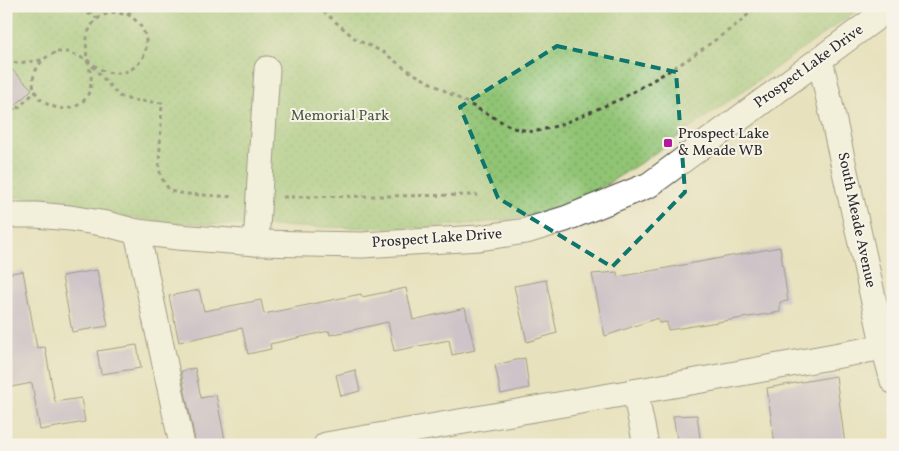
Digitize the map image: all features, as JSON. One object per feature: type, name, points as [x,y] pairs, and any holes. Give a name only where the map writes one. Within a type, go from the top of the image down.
[{"type":"street","name":"Prospect Lake Drive","points":[[6,215],[70,218],[106,224],[136,232],[178,238],[256,243],[362,245],[480,238],[526,231],[565,220],[649,185],[892,6]]},
{"type":"street","name":"South Meade Avenue","points":[[820,59],[890,367]]},
{"type":"street","points":[[256,243],[267,70]]},
{"type":"street","points":[[136,232],[182,445]]},
{"type":"street","points":[[326,445],[443,435],[635,392],[890,367]]},
{"type":"street","points":[[635,392],[646,445]]},
{"type":"path","points":[[73,6],[97,18]]},
{"type":"path","points":[[89,14],[95,6]]},
{"type":"path","points":[[127,14],[139,6]]},
{"type":"path","points":[[317,6],[357,40],[383,52],[407,70],[513,128],[534,132],[560,124],[623,98],[688,60],[739,23],[757,6]]},
{"type":"path","points":[[97,18],[89,29],[85,44],[87,60],[91,82],[89,92],[83,101],[69,109],[51,107],[43,102],[36,91],[34,76],[38,65],[50,54],[62,52],[75,54],[87,60],[105,71],[118,73],[129,70],[140,62],[145,51],[146,34],[136,19],[127,14],[111,12],[97,18]]},
{"type":"path","points":[[7,61],[18,63],[42,60]]},
{"type":"path","points":[[6,102],[15,111],[36,91]]},
{"type":"highlighted area","points":[[557,46],[676,72],[685,192],[612,267],[498,198],[460,107]]},
{"type":"green space","name":"Memorial Park","points":[[6,6],[863,6],[645,160],[599,189],[562,206],[527,217],[420,228],[172,223],[126,217],[58,199],[6,197]]},
{"type":"building","points":[[6,64],[32,89],[6,115]]},
{"type":"building","points":[[780,247],[788,301],[780,302],[780,312],[668,330],[667,322],[659,323],[658,318],[605,336],[592,274],[617,272],[618,277]]},
{"type":"building","points":[[97,270],[108,326],[72,332],[62,276]]},
{"type":"building","points":[[23,271],[37,348],[45,347],[55,402],[81,398],[85,422],[40,430],[32,383],[6,388],[6,274]]},
{"type":"building","points":[[546,280],[557,333],[527,342],[514,286]]},
{"type":"building","points":[[406,288],[413,320],[465,308],[475,350],[452,355],[449,340],[394,351],[388,322],[330,335],[329,331],[270,344],[271,349],[248,354],[242,328],[179,342],[169,296],[199,290],[204,311],[261,300],[264,314],[361,294],[362,297]]},
{"type":"building","points":[[137,345],[141,368],[101,374],[97,351]]},
{"type":"building","points":[[525,358],[529,388],[501,394],[495,365]]},
{"type":"building","points":[[195,368],[201,398],[216,395],[226,445],[196,445],[181,371]]},
{"type":"building","points":[[355,370],[360,391],[341,396],[336,375]]},
{"type":"building","points":[[836,376],[845,445],[775,445],[767,388]]},
{"type":"building","points":[[697,415],[701,445],[678,445],[673,416]]},
{"type":"place","name":"Prospect Lake & Meade WB","points":[[668,143]]}]
